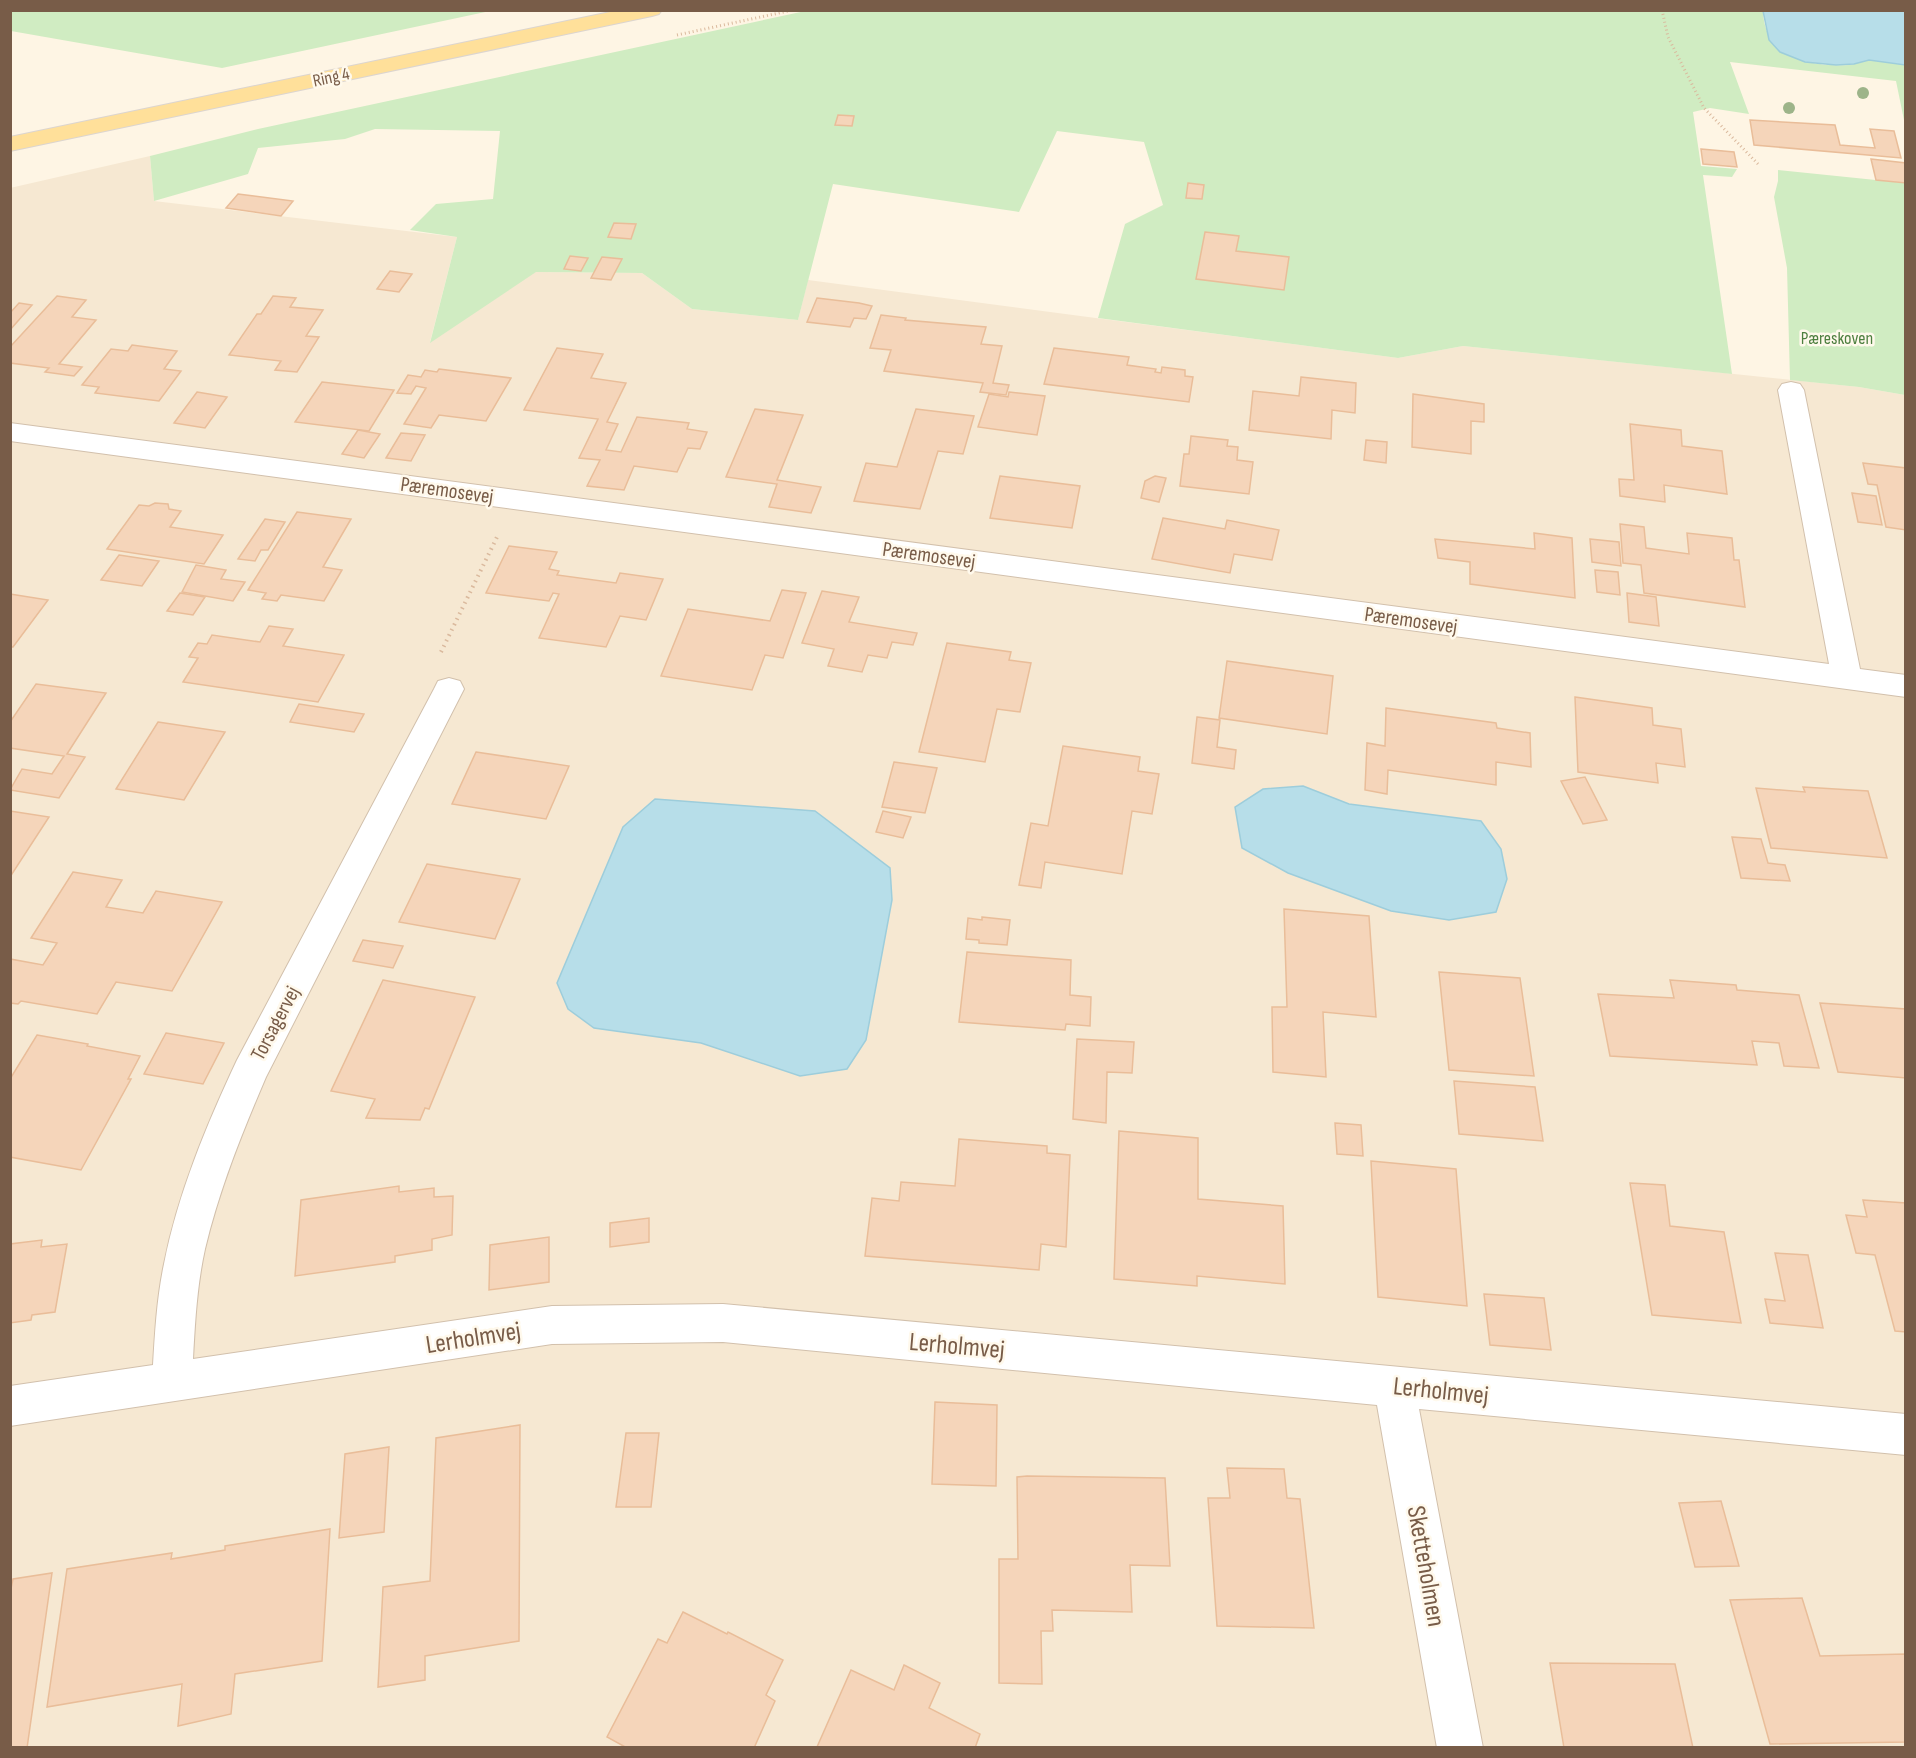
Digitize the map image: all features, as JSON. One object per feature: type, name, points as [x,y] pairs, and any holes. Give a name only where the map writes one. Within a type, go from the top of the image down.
[{"type":"main road","name":"Ring 4","points":[[10,144],[652,10]]},
{"type":"street","points":[[1791,390],[1847,679]]},
{"type":"street","name":"Pæremosevej","points":[[10,432],[1905,686]]},
{"type":"street","name":"Torsagervej","points":[[172,1382],[186,1250],[224,1131],[250,1071],[449,689]]},
{"type":"street","name":"Lerholmvej","points":[[10,1406],[552,1325],[723,1323],[1905,1435]]},
{"type":"street","name":"Sketteholmen","points":[[1394,1385],[1460,1748]]},
{"type":"path","points":[[1662,10],[1668,37],[1704,108],[1758,164]]},
{"type":"path","points":[[439,656],[515,499]]},
{"type":"shaded area","points":[[150,156],[154,201],[457,237],[430,342],[535,272],[642,273],[692,309],[798,320],[808,280],[1398,358],[1463,346],[1859,387],[1905,395],[1905,1747],[11,1747],[10,188]]},
{"type":"green space","points":[[810,10],[1763,11],[1765,27],[1772,40],[1792,56],[1820,64],[1850,65],[1873,60],[1905,65],[1905,125],[1896,81],[1730,62],[1749,114],[1710,108],[1693,112],[1701,166],[1737,169],[1732,177],[1703,175],[1732,374],[1463,346],[1398,358],[1098,318],[1125,224],[1163,205],[1144,142],[1057,131],[1019,212],[833,184],[798,320],[692,309],[642,273],[536,272],[430,343],[457,237],[410,230],[436,204],[493,199],[500,131],[375,129],[345,139],[258,148],[248,174],[154,201],[150,156],[258,129]]},
{"type":"green space","points":[[10,11],[490,11],[222,68],[11,31]]},
{"type":"green space","name":"Pæreskoven","points":[[1778,170],[1905,183],[1905,395],[1859,387],[1790,380],[1787,268],[1774,197]]},
{"type":"water","points":[[1763,11],[1905,11],[1905,65],[1869,60],[1836,65],[1805,62],[1780,52],[1769,40]]},
{"type":"water","points":[[1303,786],[1349,804],[1481,821],[1501,849],[1507,879],[1496,912],[1449,920],[1391,911],[1288,873],[1242,848],[1235,807],[1263,789]]},
{"type":"water","points":[[655,799],[815,811],[890,868],[892,900],[866,1040],[847,1069],[800,1076],[701,1043],[594,1028],[568,1009],[557,983],[623,827]]},
{"type":"building","points":[[838,115],[854,116],[852,126],[835,125]]},
{"type":"building","points":[[1750,120],[1835,125],[1840,145],[1875,148],[1870,129],[1894,131],[1901,158],[1754,145]]},
{"type":"building","points":[[1701,149],[1734,152],[1737,167],[1703,164]]},
{"type":"building","points":[[1871,159],[1906,163],[1906,183],[1876,180]]},
{"type":"building","points":[[1188,183],[1204,185],[1202,199],[1186,198]]},
{"type":"building","points":[[238,194],[293,201],[281,216],[226,208]]},
{"type":"building","points":[[614,223],[636,224],[631,239],[608,237]]},
{"type":"building","points":[[1205,232],[1239,236],[1236,251],[1289,257],[1284,290],[1196,279]]},
{"type":"building","points":[[570,256],[588,258],[581,271],[564,269]]},
{"type":"building","points":[[602,257],[622,259],[611,280],[591,278]]},
{"type":"building","points":[[390,271],[412,274],[399,292],[377,289]]},
{"type":"building","points":[[57,296],[86,300],[72,317],[96,320],[59,364],[82,367],[74,376],[45,372],[49,368],[10,363],[10,347]]},
{"type":"building","points":[[273,296],[296,298],[290,307],[323,310],[306,336],[319,337],[297,372],[275,370],[281,361],[229,355],[257,314],[261,314]]},
{"type":"building","points":[[817,298],[872,306],[866,319],[854,318],[850,327],[807,322]]},
{"type":"building","points":[[19,303],[32,305],[10,330],[10,313]]},
{"type":"building","points":[[881,315],[906,318],[905,320],[986,327],[981,344],[1002,346],[993,383],[1009,385],[1006,395],[980,392],[983,383],[884,371],[891,350],[870,348]]},
{"type":"building","points":[[132,345],[177,351],[164,369],[181,371],[159,401],[95,393],[99,387],[82,385],[111,349],[128,351]]},
{"type":"building","points":[[557,348],[603,354],[591,378],[626,383],[607,422],[618,424],[606,450],[621,452],[637,417],[689,423],[687,429],[707,432],[700,449],[688,448],[677,472],[634,466],[624,490],[587,486],[600,460],[579,458],[598,419],[524,410]]},
{"type":"building","points":[[1054,348],[1129,357],[1127,365],[1156,369],[1155,372],[1161,373],[1162,367],[1185,370],[1185,376],[1193,377],[1189,402],[1044,384]]},
{"type":"building","points":[[439,369],[511,378],[486,421],[439,415],[431,428],[404,424],[426,388],[416,386],[411,394],[397,393],[408,375],[421,377],[425,370],[437,372]]},
{"type":"building","points":[[1301,377],[1356,383],[1355,413],[1332,410],[1331,439],[1249,430],[1253,391],[1299,396]]},
{"type":"building","points":[[322,382],[394,390],[369,431],[295,422]]},
{"type":"building","points":[[197,392],[227,397],[205,428],[174,423]]},
{"type":"building","points":[[1009,392],[1045,396],[1037,435],[978,427],[989,394],[1008,397]]},
{"type":"building","points":[[1413,394],[1484,404],[1484,422],[1471,421],[1471,454],[1412,447]]},
{"type":"building","points":[[755,409],[803,415],[777,480],[821,487],[811,513],[769,507],[777,484],[726,477]]},
{"type":"building","points":[[916,409],[974,416],[963,454],[938,451],[920,509],[854,501],[866,463],[897,467]]},
{"type":"building","points":[[1630,424],[1681,430],[1682,446],[1722,451],[1727,494],[1664,485],[1665,502],[1620,496],[1619,479],[1634,480]]},
{"type":"building","points":[[358,430],[380,434],[364,458],[342,454]]},
{"type":"building","points":[[401,433],[425,435],[411,461],[386,458]]},
{"type":"building","points":[[1191,436],[1228,440],[1227,446],[1238,447],[1237,460],[1253,462],[1249,494],[1180,486],[1184,454],[1189,454]]},
{"type":"building","points":[[1366,440],[1387,442],[1386,463],[1364,460]]},
{"type":"building","points":[[1863,463],[1906,468],[1906,530],[1886,527],[1877,485],[1868,484]]},
{"type":"building","points":[[1000,476],[1080,486],[1072,528],[990,518]]},
{"type":"building","points":[[1155,476],[1166,478],[1159,502],[1141,498],[1145,481]]},
{"type":"building","points":[[1852,493],[1876,496],[1882,525],[1858,522]]},
{"type":"building","points":[[155,503],[168,504],[169,509],[181,511],[170,527],[223,535],[204,564],[107,549],[139,505],[149,506]]},
{"type":"building","points":[[297,512],[351,519],[323,567],[342,570],[324,601],[281,595],[277,601],[262,599],[266,593],[248,590]]},
{"type":"building","points":[[1163,518],[1225,529],[1227,520],[1279,530],[1272,560],[1234,554],[1230,573],[1152,559]]},
{"type":"building","points":[[265,519],[285,522],[268,550],[261,550],[255,561],[238,559]]},
{"type":"building","points":[[1620,524],[1644,527],[1646,548],[1689,554],[1687,533],[1732,538],[1734,560],[1739,560],[1745,607],[1644,593],[1641,565],[1623,563]]},
{"type":"building","points":[[1534,533],[1572,538],[1575,598],[1470,584],[1470,562],[1438,558],[1435,539],[1535,549]]},
{"type":"building","points":[[1590,539],[1619,542],[1621,566],[1592,562]]},
{"type":"building","points":[[509,546],[557,552],[549,569],[559,571],[557,575],[616,583],[620,573],[663,579],[646,620],[620,616],[606,647],[539,638],[559,594],[553,593],[549,601],[486,593]]},
{"type":"building","points":[[119,555],[159,561],[142,586],[101,580]]},
{"type":"building","points":[[196,565],[226,570],[221,579],[245,582],[233,601],[182,592]]},
{"type":"building","points":[[1595,570],[1618,572],[1620,595],[1597,592]]},
{"type":"building","points":[[782,590],[806,593],[783,658],[765,655],[752,690],[661,676],[688,609],[770,621]]},
{"type":"building","points":[[822,591],[859,597],[849,622],[917,633],[913,645],[892,642],[887,658],[868,655],[862,672],[828,666],[834,649],[802,643]]},
{"type":"building","points":[[180,593],[205,597],[193,615],[167,611]]},
{"type":"building","points":[[1627,593],[1656,597],[1659,626],[1629,622]]},
{"type":"building","points":[[10,594],[48,600],[13,647],[10,647]]},
{"type":"building","points":[[269,626],[293,629],[283,646],[344,655],[318,702],[183,682],[198,658],[189,657],[198,643],[207,644],[212,635],[260,642]]},
{"type":"building","points":[[947,643],[1011,652],[1009,660],[1031,663],[1020,712],[997,709],[985,762],[919,752]]},
{"type":"building","points":[[1227,661],[1333,676],[1327,734],[1219,718]]},
{"type":"building","points":[[36,684],[106,693],[67,754],[85,757],[59,798],[10,790],[22,769],[52,774],[64,756],[10,748],[10,722]]},
{"type":"building","points":[[1575,697],[1652,708],[1653,725],[1681,729],[1685,767],[1656,763],[1658,783],[1578,772]]},
{"type":"building","points":[[299,704],[364,714],[354,732],[290,722]]},
{"type":"building","points":[[1386,708],[1496,723],[1497,728],[1530,733],[1531,767],[1496,762],[1496,785],[1388,770],[1387,794],[1365,790],[1367,743],[1385,746]]},
{"type":"building","points":[[1197,717],[1220,720],[1217,747],[1236,750],[1234,769],[1192,763]]},
{"type":"building","points":[[158,722],[225,732],[184,800],[116,789]]},
{"type":"building","points":[[1063,746],[1140,757],[1138,771],[1159,774],[1152,814],[1132,811],[1122,874],[1045,862],[1041,888],[1019,885],[1031,823],[1048,826]]},
{"type":"building","points":[[476,752],[569,766],[546,819],[452,804]]},
{"type":"building","points":[[894,762],[937,768],[925,813],[882,807]]},
{"type":"building","points":[[1585,777],[1607,820],[1583,824],[1561,781]]},
{"type":"building","points":[[1803,787],[1868,791],[1887,858],[1771,848],[1756,788],[1805,792]]},
{"type":"building","points":[[10,811],[49,817],[10,877]]},
{"type":"building","points":[[883,811],[911,817],[903,838],[876,832]]},
{"type":"building","points":[[1732,837],[1761,839],[1768,863],[1785,865],[1790,881],[1741,878]]},
{"type":"building","points":[[427,864],[520,879],[495,939],[399,922]]},
{"type":"building","points":[[73,872],[122,880],[106,907],[143,913],[156,891],[222,902],[172,991],[116,982],[97,1014],[21,1001],[18,1004],[10,1003],[10,959],[43,965],[57,943],[31,938]]},
{"type":"building","points":[[1284,909],[1369,916],[1376,1017],[1323,1012],[1326,1077],[1273,1072],[1272,1007],[1287,1007]]},
{"type":"building","points":[[982,917],[1010,920],[1007,945],[979,943],[979,940],[966,939],[968,918],[982,920]]},
{"type":"building","points":[[363,940],[403,946],[393,968],[353,961]]},
{"type":"building","points":[[967,952],[1071,960],[1070,995],[1091,997],[1090,1026],[1066,1024],[1065,1030],[959,1022]]},
{"type":"building","points":[[1439,972],[1520,978],[1534,1076],[1449,1070]]},
{"type":"building","points":[[383,980],[475,997],[429,1109],[425,1108],[420,1120],[366,1118],[375,1099],[331,1091]]},
{"type":"building","points":[[1670,980],[1736,985],[1737,990],[1799,995],[1819,1068],[1784,1066],[1779,1043],[1752,1041],[1757,1065],[1610,1056],[1598,994],[1674,998]]},
{"type":"building","points":[[1820,1003],[1906,1009],[1906,1078],[1838,1072]]},
{"type":"building","points":[[166,1033],[224,1043],[203,1084],[144,1074]]},
{"type":"building","points":[[37,1035],[140,1056],[128,1079],[131,1079],[81,1170],[10,1157],[10,1079]]},
{"type":"building","points":[[1077,1039],[1134,1042],[1132,1073],[1107,1072],[1106,1123],[1073,1119]]},
{"type":"building","points":[[1454,1081],[1535,1087],[1543,1141],[1459,1134]]},
{"type":"building","points":[[1335,1123],[1361,1125],[1363,1156],[1337,1154]]},
{"type":"building","points":[[1119,1131],[1198,1138],[1198,1199],[1283,1206],[1285,1284],[1197,1276],[1197,1286],[1114,1279]]},
{"type":"building","points":[[959,1139],[1047,1146],[1047,1153],[1070,1155],[1066,1247],[1041,1244],[1039,1270],[865,1256],[872,1198],[899,1201],[901,1182],[955,1186]]},
{"type":"building","points":[[1371,1161],[1456,1169],[1467,1306],[1378,1297]]},
{"type":"building","points":[[1630,1183],[1665,1185],[1670,1226],[1724,1232],[1741,1323],[1652,1315]]},
{"type":"building","points":[[399,1186],[399,1192],[434,1188],[434,1197],[453,1196],[452,1235],[432,1239],[432,1250],[395,1256],[395,1262],[295,1276],[301,1200]]},
{"type":"building","points":[[1863,1200],[1906,1203],[1906,1332],[1895,1331],[1875,1255],[1856,1253],[1846,1215],[1867,1217]]},
{"type":"building","points":[[649,1218],[649,1242],[610,1247],[610,1223]]},
{"type":"building","points":[[549,1237],[549,1282],[489,1290],[490,1245]]},
{"type":"building","points":[[42,1240],[41,1247],[67,1244],[55,1312],[32,1315],[31,1320],[10,1323],[10,1244]]},
{"type":"building","points":[[1775,1253],[1808,1255],[1823,1328],[1770,1323],[1765,1299],[1785,1301]]},
{"type":"building","points":[[1484,1294],[1544,1298],[1551,1350],[1490,1345]]},
{"type":"building","points":[[935,1402],[997,1405],[996,1486],[932,1484]]},
{"type":"building","points":[[520,1425],[519,1641],[425,1656],[425,1680],[378,1687],[383,1587],[430,1581],[436,1438]]},
{"type":"building","points":[[626,1433],[659,1433],[651,1507],[616,1507]]},
{"type":"building","points":[[389,1447],[384,1532],[339,1538],[345,1454]]},
{"type":"building","points":[[1227,1468],[1284,1469],[1287,1498],[1300,1499],[1314,1628],[1217,1626],[1208,1498],[1230,1498]]},
{"type":"building","points":[[1017,1477],[1165,1478],[1170,1566],[1130,1565],[1132,1612],[1052,1610],[1053,1631],[1041,1631],[1042,1684],[999,1683],[999,1559],[1018,1559]]},
{"type":"building","points":[[1721,1501],[1739,1566],[1695,1567],[1679,1503]]},
{"type":"building","points":[[330,1529],[322,1661],[235,1674],[231,1714],[178,1726],[182,1684],[47,1707],[67,1569],[172,1553],[171,1559],[225,1550],[225,1546]]},
{"type":"building","points":[[52,1573],[27,1748],[10,1748],[10,1593],[13,1579]]},
{"type":"building","points":[[1802,1598],[1820,1656],[1906,1654],[1906,1742],[1770,1744],[1730,1600]]},
{"type":"building","points":[[683,1612],[783,1660],[766,1695],[775,1701],[754,1748],[627,1748],[607,1737],[658,1639],[667,1643]]},
{"type":"building","points":[[1550,1663],[1675,1664],[1693,1748],[1564,1748]]},
{"type":"building","points":[[904,1665],[940,1683],[929,1708],[980,1734],[975,1748],[817,1747],[851,1670],[894,1690]]}]
